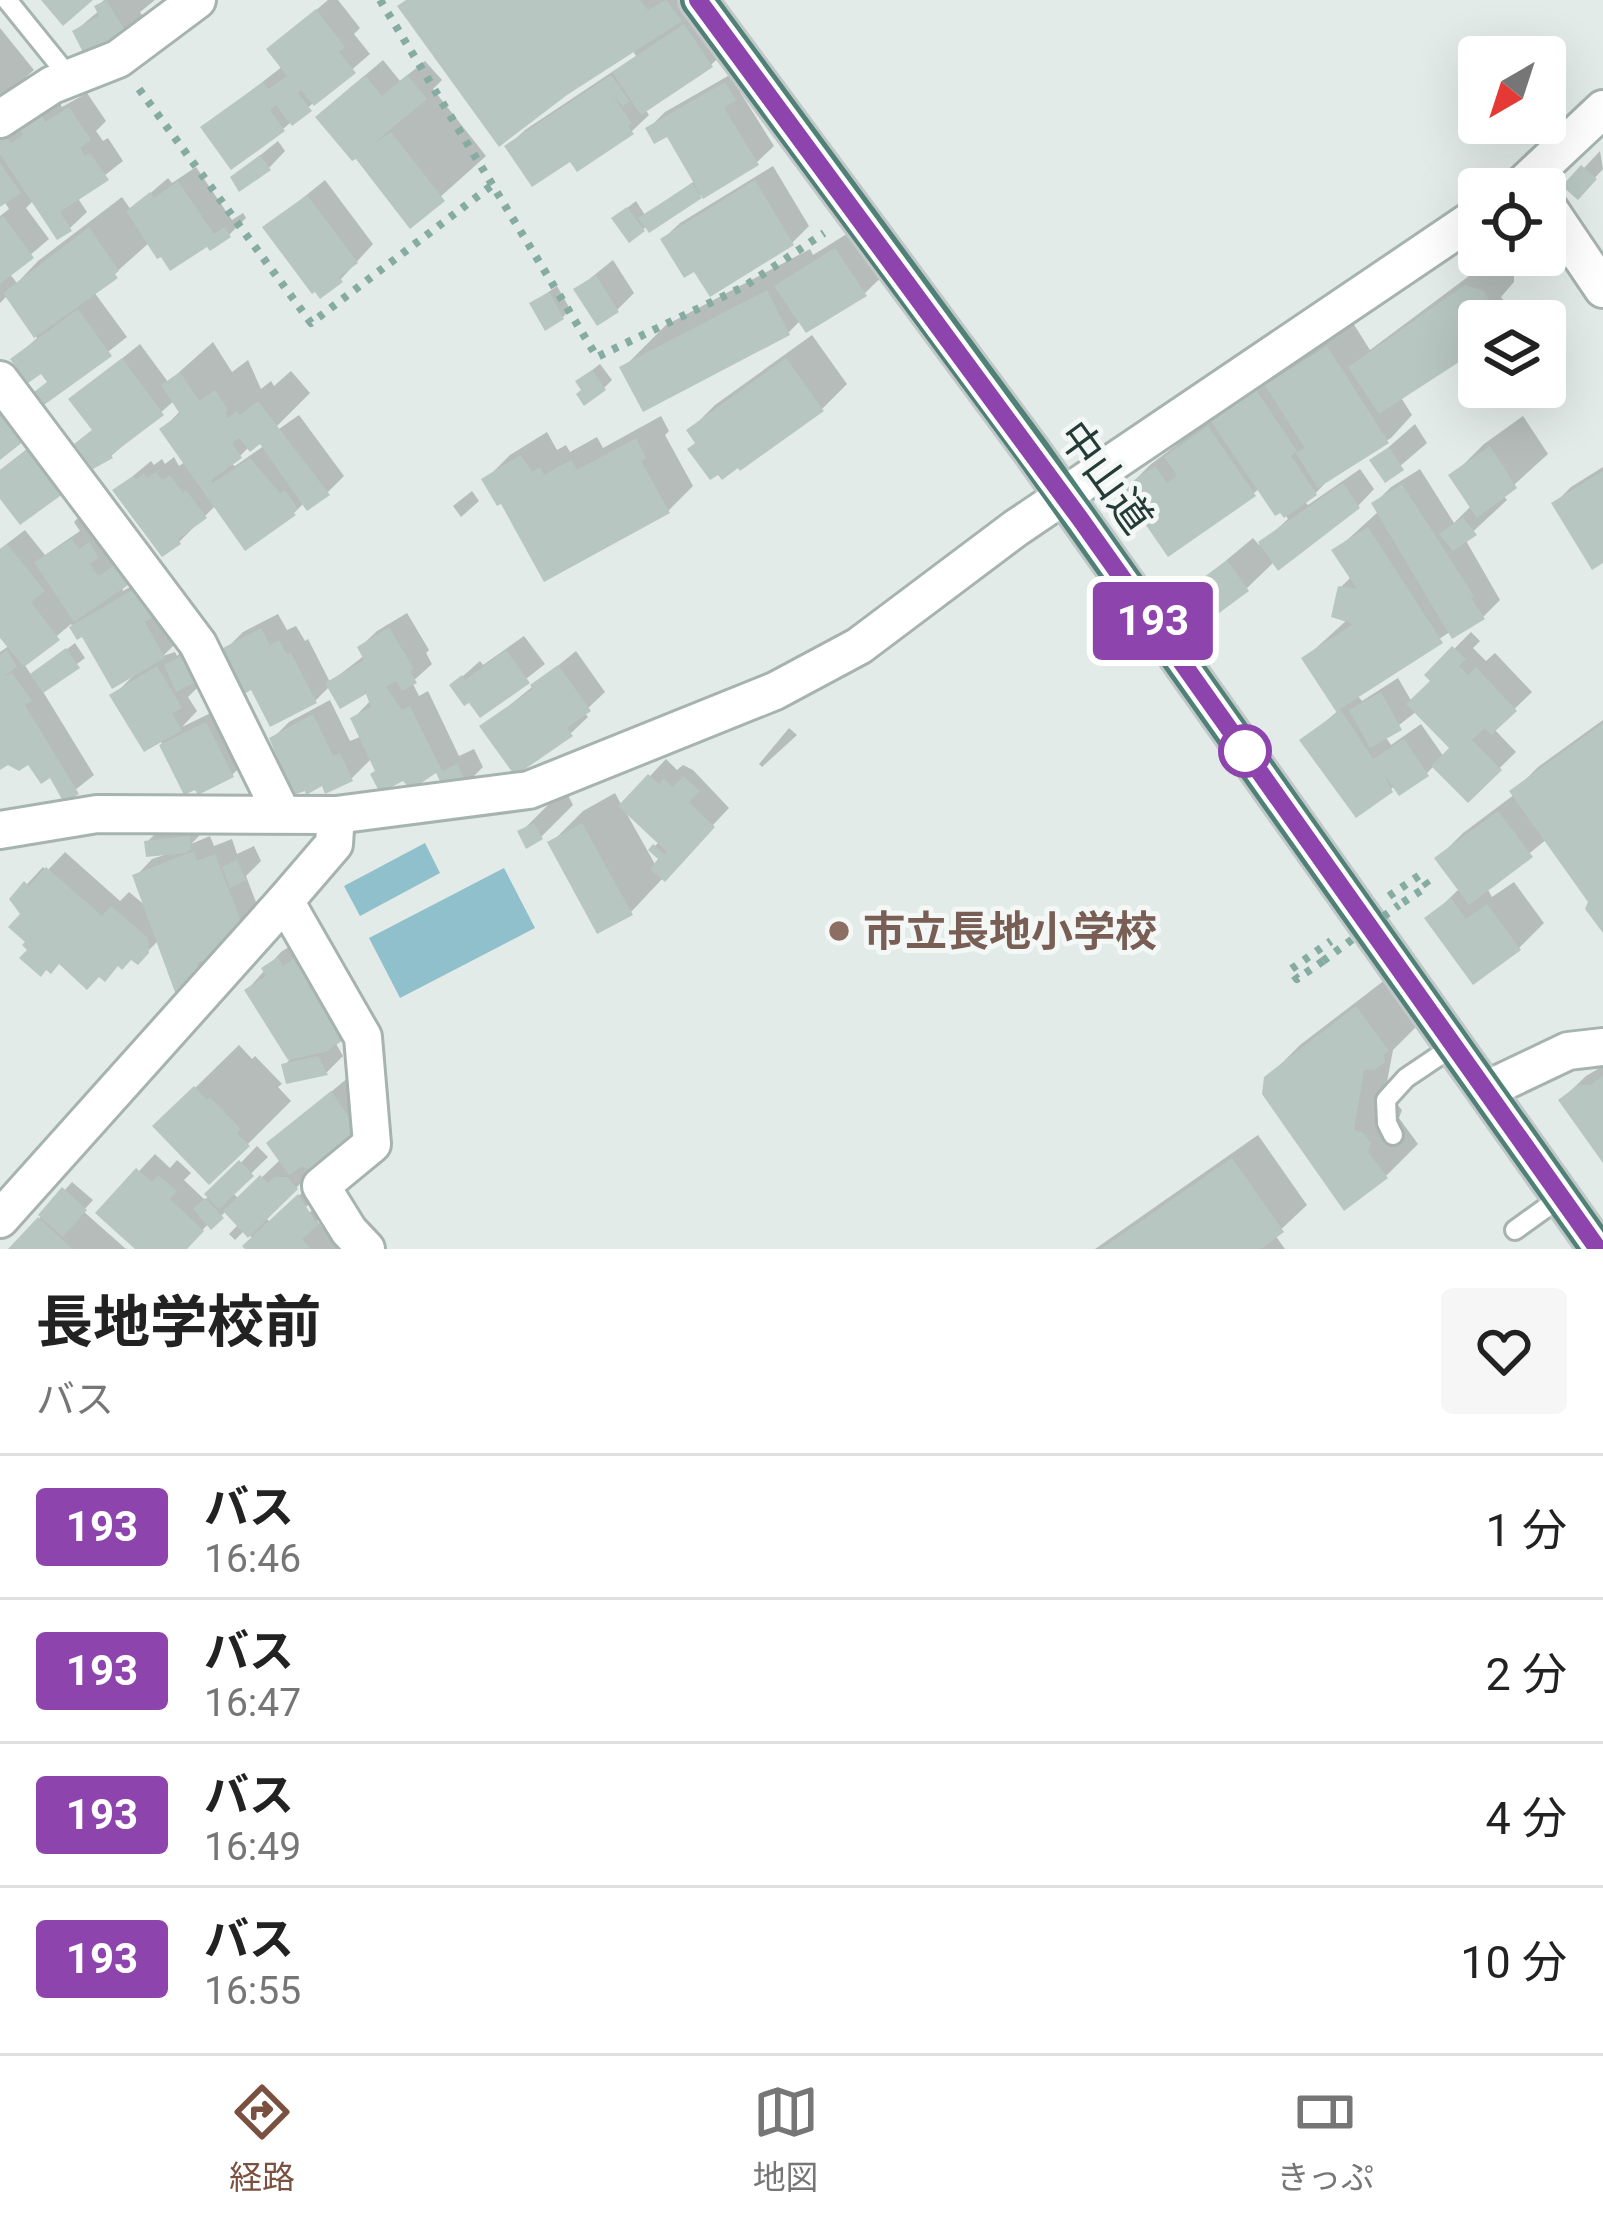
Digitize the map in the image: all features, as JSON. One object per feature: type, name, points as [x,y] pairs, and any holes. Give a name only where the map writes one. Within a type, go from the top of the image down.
[{"type":"highway","name":"中山道","points":[[698,0],[1064,497],[1598,1249]]},
{"type":"street","points":[[0,119],[52,85],[118,59],[197,0]]},
{"type":"street","points":[[1551,168],[1603,109]]},
{"type":"street","points":[[0,830],[97,814],[336,815],[529,790],[775,691],[859,646],[1016,528],[1458,229]]},
{"type":"street","points":[[1566,238],[1603,290]]},
{"type":"street","points":[[0,380],[198,644],[281,812]]},
{"type":"street","points":[[0,1219],[334,844],[336,815]]},
{"type":"street","points":[[285,901],[363,1037],[372,1144],[321,1186],[366,1249]]},
{"type":"street","points":[[1486,1090],[1568,1051],[1603,1047]]},
{"type":"lane","points":[[7,0],[70,78]]},
{"type":"lane","points":[[1393,1135],[1386,1100],[1406,1078],[1455,1045]]},
{"type":"lane","points":[[1515,1230],[1562,1198]]},
{"type":"path","points":[[380,0],[597,357],[746,286],[855,212]]},
{"type":"path","points":[[118,59],[310,323],[495,183]]},
{"type":"path","points":[[1330,940],[1290,970],[1297,979],[1428,886],[1420,874],[1388,896]]},
{"type":"water","points":[[425,843],[440,873],[360,916],[344,886]]},
{"type":"water","points":[[504,868],[535,928],[400,998],[369,938]]},
{"type":"building","points":[[41,0],[93,0],[63,26]]},
{"type":"building","points":[[106,0],[131,40],[88,62],[72,31],[99,16],[94,6]]},
{"type":"building","points":[[406,0],[640,0],[648,10],[666,0],[682,21],[567,95],[499,147],[397,6]]},
{"type":"building","points":[[316,9],[345,47],[339,52],[356,73],[314,106],[301,90],[298,93],[312,111],[292,126],[276,105],[270,110],[285,131],[231,170],[200,127],[263,82],[268,89],[287,76],[266,49]]},
{"type":"building","points":[[684,24],[713,67],[641,115],[612,72]]},
{"type":"building","points":[[365,75],[382,96],[407,75],[427,99],[374,143],[391,132],[445,201],[410,229],[356,159],[352,161],[315,117]]},
{"type":"building","points":[[611,75],[630,102],[623,106],[613,96],[634,134],[577,172],[570,162],[532,187],[504,146]]},
{"type":"building","points":[[725,82],[736,100],[724,108],[759,165],[703,199],[667,137],[654,144],[645,128]]},
{"type":"building","points":[[69,107],[91,140],[80,148],[85,156],[90,153],[109,180],[60,212],[72,231],[57,240],[0,154],[0,139],[11,143],[23,135],[20,129],[41,115],[45,122]]},
{"type":"building","points":[[260,155],[271,170],[239,192],[230,177]]},
{"type":"building","points":[[0,163],[21,193],[0,207]]},
{"type":"building","points":[[1581,165],[1597,179],[1578,200],[1566,190],[1566,182]]},
{"type":"building","points":[[755,180],[794,245],[710,297],[694,272],[684,278],[660,239]]},
{"type":"building","points":[[178,181],[214,234],[225,227],[231,237],[170,271],[126,211],[150,192],[154,198]]},
{"type":"building","points":[[692,183],[702,198],[649,233],[638,218]]},
{"type":"building","points":[[307,195],[358,263],[320,299],[262,227]]},
{"type":"building","points":[[627,207],[645,231],[629,243],[611,218]]},
{"type":"building","points":[[0,218],[34,258],[0,284]]},
{"type":"building","points":[[89,227],[119,271],[118,278],[34,338],[3,293]]},
{"type":"building","points":[[835,248],[867,296],[806,333],[774,286]]},
{"type":"building","points":[[596,275],[619,312],[597,326],[573,289]]},
{"type":"building","points":[[1465,285],[1484,291],[1489,300],[1458,300],[1458,363],[1379,414],[1348,367]]},
{"type":"building","points":[[767,290],[790,335],[643,412],[619,367]]},
{"type":"building","points":[[549,292],[564,319],[545,331],[529,303]]},
{"type":"building","points":[[78,309],[112,356],[44,405],[34,392],[47,382],[41,374],[28,383],[10,359]]},
{"type":"building","points":[[1327,346],[1389,443],[1318,488],[1296,453],[1305,448],[1265,385]]},
{"type":"building","points":[[122,358],[164,415],[93,469],[74,444],[92,430],[68,399]]},
{"type":"building","points":[[786,358],[824,411],[740,471],[710,480],[687,449],[695,443],[686,430]]},
{"type":"building","points":[[592,370],[606,390],[584,406],[575,381]]},
{"type":"building","points":[[180,372],[199,401],[215,390],[228,418],[258,401],[330,495],[307,511],[260,444],[250,452],[239,438],[232,443],[242,458],[213,483],[250,458],[298,509],[245,551],[159,429],[180,414],[161,385]]},
{"type":"building","points":[[1256,390],[1297,451],[1291,456],[1317,495],[1284,518],[1280,513],[1275,516],[1211,421]]},
{"type":"building","points":[[0,411],[24,441],[0,460]]},
{"type":"building","points":[[1208,426],[1256,496],[1168,557],[1121,489],[1155,466],[1167,483],[1177,476],[1164,457]]},
{"type":"building","points":[[636,438],[646,458],[641,461],[670,513],[544,582],[501,504],[497,506],[481,479],[521,455],[532,472],[540,467],[544,475],[571,460],[577,470]]},
{"type":"building","points":[[1490,446],[1517,488],[1477,518],[1448,475]]},
{"type":"building","points":[[1389,447],[1404,470],[1385,483],[1369,460]]},
{"type":"building","points":[[27,450],[39,467],[45,462],[67,491],[20,525],[0,499],[0,470]]},
{"type":"building","points":[[1603,471],[1603,563],[1592,570],[1551,503]]},
{"type":"building","points":[[156,472],[162,480],[170,475],[207,518],[162,557],[112,490],[133,476],[136,479],[144,473],[147,478]]},
{"type":"building","points":[[1343,483],[1360,508],[1278,571],[1258,542]]},
{"type":"building","points":[[1402,484],[1485,619],[1452,639],[1371,503]]},
{"type":"building","points":[[1463,517],[1477,535],[1453,551],[1439,534]]},
{"type":"building","points":[[1368,527],[1443,643],[1340,709],[1373,759],[1404,739],[1429,776],[1399,796],[1383,773],[1393,792],[1356,818],[1299,740],[1337,713],[1301,658],[1353,624],[1331,617],[1338,586],[1357,589],[1331,550]]},
{"type":"building","points":[[72,539],[79,549],[89,542],[99,558],[90,564],[98,576],[121,561],[134,581],[74,622],[34,562]]},
{"type":"building","points":[[7,544],[45,591],[31,602],[60,640],[24,667],[0,638],[0,549]]},
{"type":"building","points":[[1227,560],[1249,591],[1211,619],[1188,589]]},
{"type":"building","points":[[139,586],[156,616],[145,622],[165,658],[112,689],[82,637],[77,640],[69,627]]},
{"type":"building","points":[[389,627],[417,683],[402,691],[396,681],[386,687],[402,710],[410,706],[442,771],[457,764],[468,786],[444,789],[436,773],[411,790],[403,781],[380,793],[370,774],[375,771],[350,718],[371,707],[366,694],[340,709],[325,683],[364,660],[357,647]]},
{"type":"building","points":[[261,628],[270,645],[279,640],[287,655],[291,653],[317,703],[270,727],[251,690],[244,694],[223,648]]},
{"type":"building","points":[[1452,646],[1466,659],[1459,666],[1468,675],[1476,667],[1517,711],[1491,735],[1485,728],[1472,740],[1502,770],[1468,803],[1431,766],[1449,748],[1406,704],[1430,681],[1424,675]]},
{"type":"building","points":[[66,648],[80,668],[43,693],[30,674]]},
{"type":"building","points":[[7,650],[17,667],[4,676],[12,673],[32,701],[25,705],[79,794],[64,803],[50,778],[41,784],[28,765],[19,771],[8,765],[0,770],[0,655]]},
{"type":"building","points":[[506,650],[530,683],[480,718],[449,685],[462,675],[465,680]]},
{"type":"building","points":[[185,654],[198,681],[176,692],[164,665]]},
{"type":"building","points":[[558,665],[591,711],[567,728],[573,736],[515,776],[479,726],[533,689],[530,685]]},
{"type":"building","points":[[157,666],[182,708],[172,713],[182,730],[144,752],[109,695]]},
{"type":"building","points":[[1381,692],[1402,730],[1370,748],[1349,710]]},
{"type":"building","points":[[313,714],[333,756],[340,753],[353,781],[325,794],[322,786],[306,795],[305,791],[293,795],[269,738]]},
{"type":"building","points":[[206,722],[234,777],[198,795],[195,790],[184,795],[159,745]]},
{"type":"building","points":[[1603,723],[1603,933],[1585,909],[1588,902],[1509,791]]},
{"type":"building","points":[[648,774],[659,784],[664,779],[673,787],[683,776],[700,791],[689,802],[715,827],[665,882],[650,869],[658,859],[648,850],[653,844],[667,852],[618,806]]},
{"type":"building","points":[[1498,811],[1533,857],[1469,905],[1434,858]]},
{"type":"building","points":[[534,823],[543,839],[526,849],[517,831]]},
{"type":"building","points":[[582,823],[633,915],[597,934],[547,842]]},
{"type":"building","points":[[190,836],[191,849],[186,853],[146,857],[144,841]]},
{"type":"building","points":[[194,851],[197,861],[215,854],[244,929],[224,952],[197,963],[203,977],[176,995],[132,875]]},
{"type":"building","points":[[237,860],[246,880],[230,888],[222,867]]},
{"type":"building","points":[[46,867],[102,916],[111,906],[148,938],[149,953],[138,965],[131,960],[122,970],[118,966],[105,982],[99,977],[87,990],[59,964],[41,977],[19,958],[27,950],[8,927],[20,914],[9,899],[24,881],[29,886]]},
{"type":"building","points":[[1451,898],[1466,919],[1487,904],[1521,950],[1473,985],[1424,918]]},
{"type":"building","points":[[297,956],[329,1016],[333,1013],[348,1037],[325,1052],[288,1060],[244,990],[266,976],[261,968],[278,957],[283,966]]},
{"type":"building","points":[[1356,1006],[1389,1051],[1385,1062],[1364,1070],[1354,1130],[1371,1143],[1368,1152],[1388,1178],[1344,1211],[1262,1094],[1264,1077]]},
{"type":"building","points":[[318,1056],[328,1075],[286,1084],[281,1064]]},
{"type":"building","points":[[1603,1076],[1603,1163],[1558,1100],[1578,1085],[1590,1085]]},
{"type":"building","points":[[194,1086],[241,1129],[237,1133],[250,1146],[209,1185],[152,1126]]},
{"type":"building","points":[[331,1091],[358,1130],[345,1141],[348,1146],[312,1173],[302,1166],[289,1175],[266,1143]]},
{"type":"building","points":[[1232,1158],[1284,1232],[1261,1249],[1101,1249]]},
{"type":"building","points":[[239,1160],[254,1176],[219,1209],[204,1194]]},
{"type":"building","points":[[136,1168],[152,1182],[158,1175],[177,1191],[170,1199],[204,1231],[187,1249],[135,1249],[95,1213]]},
{"type":"building","points":[[260,1175],[268,1183],[274,1177],[287,1177],[298,1189],[248,1238],[223,1211]]},
{"type":"building","points":[[62,1187],[87,1210],[63,1237],[38,1215]]},
{"type":"building","points":[[298,1194],[318,1225],[302,1239],[311,1249],[242,1246]]},
{"type":"building","points":[[205,1198],[224,1218],[211,1230],[193,1209]]},
{"type":"building","points":[[38,1217],[68,1245],[72,1249],[8,1249]]},
{"type":"bus line","name":"193","points":[[698,0],[1081,520],[1598,1249]]},
{"type":"place","name":"市立長地小学校","points":[[839,931]]}]
